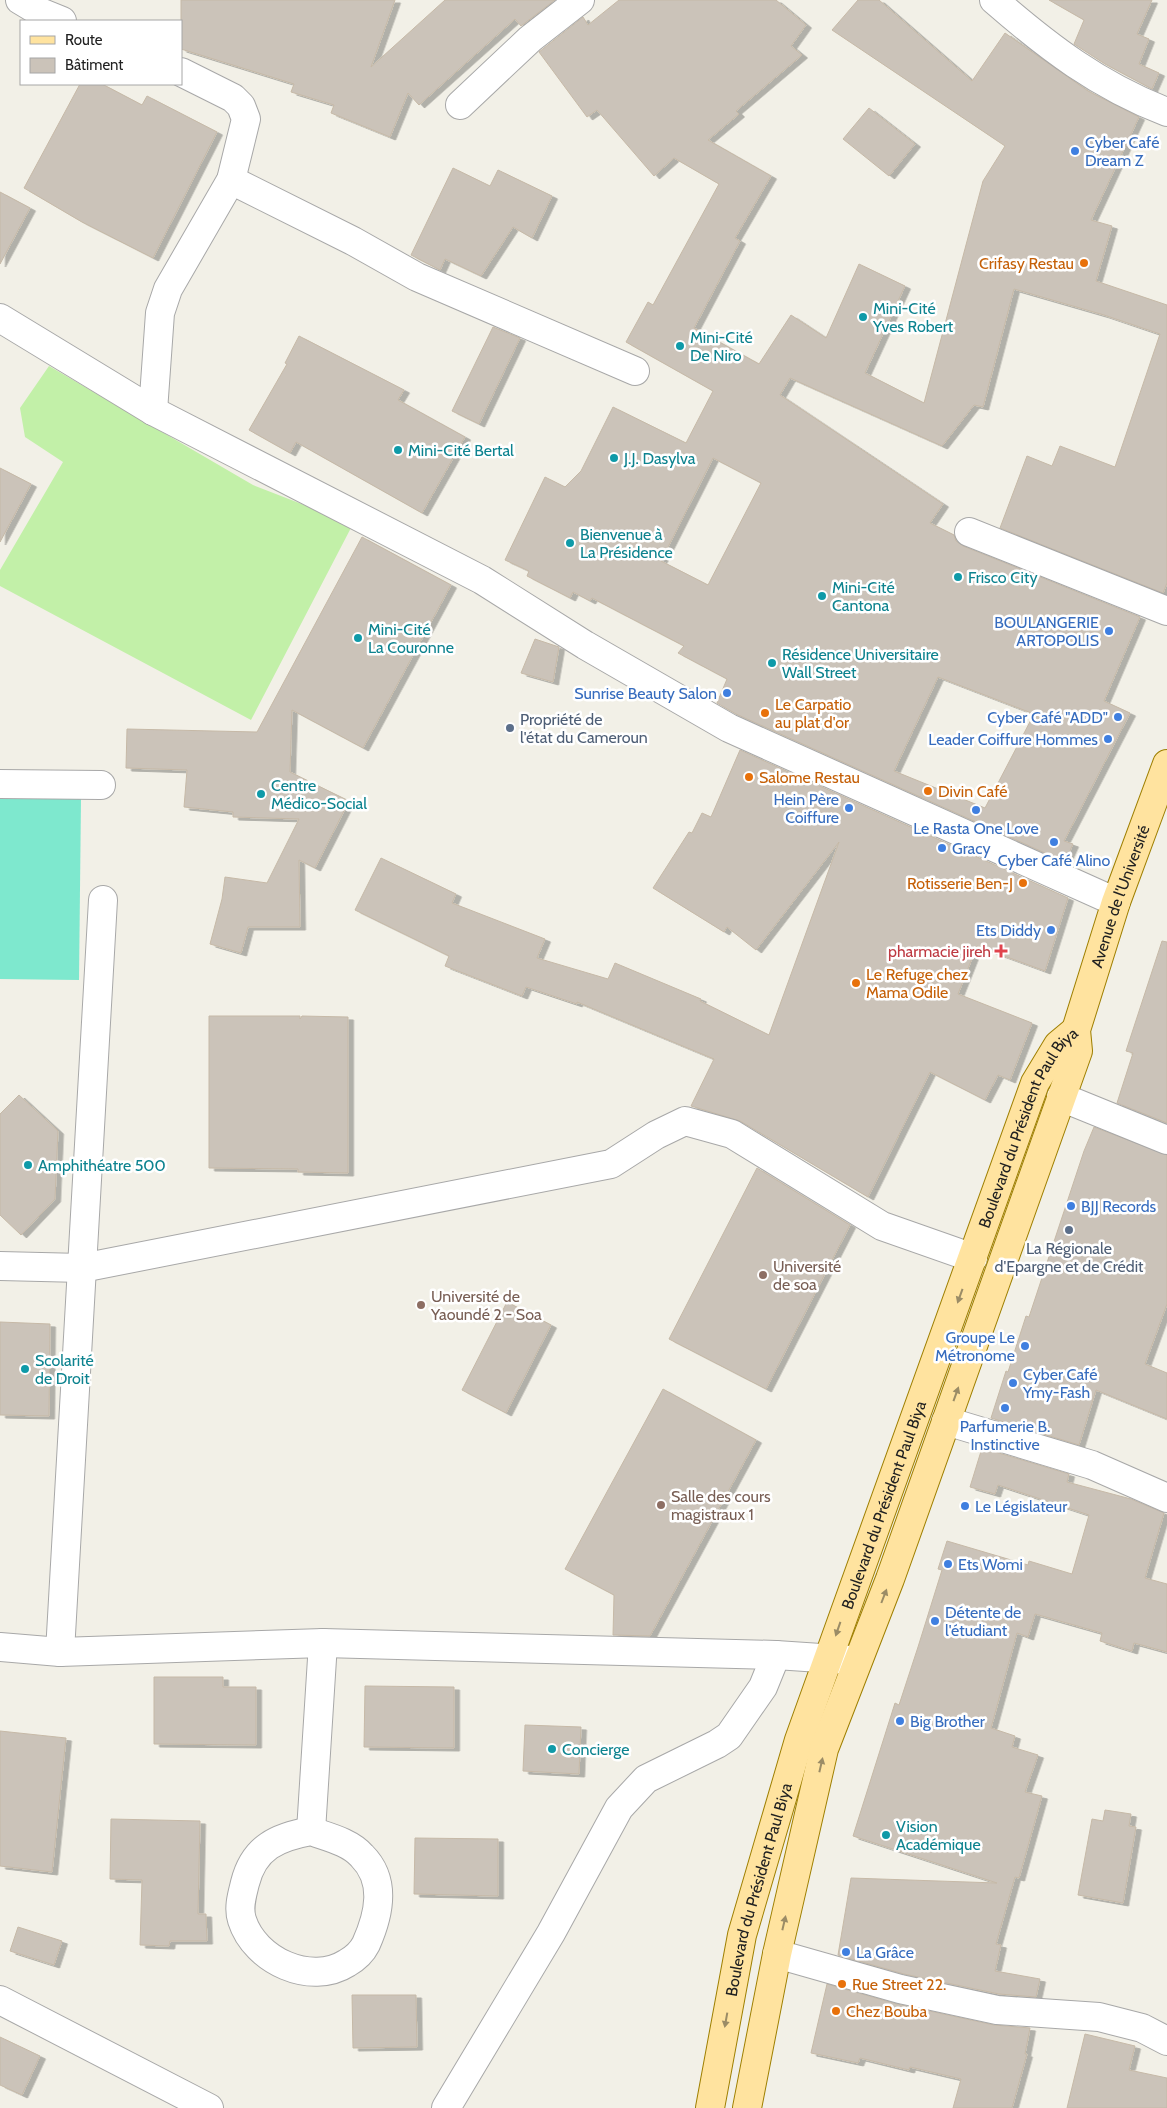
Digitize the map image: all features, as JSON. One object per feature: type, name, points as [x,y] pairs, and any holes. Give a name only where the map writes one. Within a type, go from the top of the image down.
[{"type":"main road","name":"Avenue de l'Université","points":[[1076,1030],[1116,902],[1167,764]]},
{"type":"main road","name":"Boulevard du Président Paul Biya","points":[[747,2108],[777,1954],[824,1749],[890,1579],[1078,1051],[1076,1030]]},
{"type":"main road","name":"Boulevard du Président Paul Biya","points":[[710,2108],[742,1935],[799,1740],[1035,1082],[1058,1045],[1076,1030]]},
{"type":"street","points":[[20,0],[40,12],[60,20]]},
{"type":"street","points":[[460,105],[530,39],[580,0]]},
{"type":"street","points":[[994,0],[1041,41],[1102,82],[1167,112]]},
{"type":"street","points":[[153,411],[160,313],[168,289],[230,180],[246,119],[241,106],[233,98],[182,72]]},
{"type":"street","points":[[230,180],[353,241],[417,277],[635,371]]},
{"type":"street","points":[[0,318],[153,411],[482,580],[585,645],[729,728],[1116,902]]},
{"type":"street","points":[[969,532],[1167,611]]},
{"type":"street","points":[[0,784],[100,784]]},
{"type":"street","points":[[60,1652],[103,900]]},
{"type":"street","points":[[1061,1097],[1167,1140]]},
{"type":"street","points":[[0,1266],[82,1268],[611,1164],[656,1135],[685,1121],[732,1134],[882,1226],[973,1258]]},
{"type":"street","points":[[946,1421],[1092,1465],[1167,1498]]},
{"type":"street","points":[[0,1646],[60,1652],[323,1643],[776,1655],[859,1660]]},
{"type":"street","points":[[311,1831],[323,1643]]},
{"type":"street","points":[[446,2108],[551,1933],[619,1808],[646,1778],[730,1736],[763,1687],[776,1655]]},
{"type":"street","points":[[311,1831],[340,1841],[362,1855],[375,1874],[379,1886],[379,1904],[365,1946],[353,1959],[336,1970],[310,1973],[289,1967],[272,1958],[255,1943],[242,1920],[240,1900],[246,1878],[254,1860],[266,1847],[289,1835],[311,1831]]},
{"type":"street","points":[[777,1954],[900,1989],[997,2010],[1099,2017],[1142,2028],[1167,2040]]},
{"type":"street","points":[[0,2000],[209,2108]]},
{"type":"green space","points":[[49,366],[253,485],[353,524],[251,720],[0,586],[0,570],[63,462],[25,437],[20,408]]},
{"type":"green space","points":[[0,797],[81,798],[79,980],[0,979]]},
{"type":"building","points":[[181,0],[395,0],[371,67],[445,0],[555,0],[521,26],[515,19],[419,105],[408,93],[390,137],[331,113],[334,105],[291,92],[294,84],[182,49]]},
{"type":"building","points":[[619,0],[776,0],[806,25],[791,46],[802,55],[736,111],[739,114],[708,140],[771,176],[735,238],[740,241],[694,328],[759,364],[791,315],[826,338],[859,264],[905,286],[865,373],[924,403],[983,181],[1005,146],[832,30],[858,0],[879,0],[972,81],[1005,33],[1088,91],[1139,117],[1091,220],[1112,226],[1096,281],[1167,305],[1167,583],[1163,593],[1000,528],[1027,456],[1052,466],[1060,446],[1115,467],[1160,334],[1104,315],[1014,289],[983,407],[974,405],[942,446],[790,378],[780,395],[943,504],[930,523],[954,535],[956,541],[963,546],[1140,617],[1104,701],[1130,713],[1064,841],[1073,844],[1065,862],[736,714],[717,703],[727,679],[678,653],[684,646],[592,598],[590,601],[573,592],[570,598],[527,576],[529,571],[505,560],[545,477],[565,487],[581,471],[613,407],[686,443],[713,391],[626,342],[648,302],[653,305],[719,184],[674,158],[654,176],[597,110],[587,117],[539,52],[583,17],[588,25]],"holes":[[[713,458],[761,483],[708,585],[661,561]],[[938,677],[1034,714],[985,808],[894,771]]]},
{"type":"building","points":[[1049,0],[1152,0],[1137,34],[1149,39],[1139,64],[1159,73],[1152,89],[1105,64],[1074,44],[1084,20]]},
{"type":"building","points":[[79,85],[104,85],[142,105],[147,96],[217,132],[153,258],[82,222],[24,188]]},
{"type":"building","points":[[869,108],[915,144],[889,176],[843,139]]},
{"type":"building","points":[[453,168],[490,186],[498,170],[552,196],[532,238],[513,227],[481,276],[445,259],[440,270],[411,255]]},
{"type":"building","points":[[0,192],[30,208],[0,264]]},
{"type":"building","points":[[493,327],[520,338],[479,424],[452,411]]},
{"type":"building","points":[[299,336],[404,390],[398,400],[465,437],[422,513],[296,442],[290,453],[249,430],[287,364],[285,363]]},
{"type":"building","points":[[0,468],[31,484],[0,542]]},
{"type":"building","points":[[362,537],[451,585],[363,748],[292,710],[290,772],[349,801],[315,868],[299,860],[300,927],[248,927],[241,953],[210,944],[222,899],[225,877],[267,883],[299,819],[233,817],[233,812],[184,807],[187,770],[126,768],[127,729],[257,732]]},
{"type":"building","points":[[535,639],[559,647],[553,682],[521,673]]},
{"type":"building","points":[[740,750],[1068,898],[1045,971],[977,946],[958,994],[1032,1023],[1010,1080],[998,1075],[985,1100],[930,1072],[868,1197],[740,1121],[691,1106],[714,1059],[577,1002],[577,1004],[526,987],[522,996],[445,966],[449,956],[355,910],[381,858],[456,894],[452,903],[545,939],[537,958],[608,979],[615,963],[701,999],[700,1001],[769,1035],[839,842],[756,950],[727,927],[724,932],[653,888],[689,832],[692,833],[702,813],[711,817]]},
{"type":"building","points":[[1162,941],[1167,942],[1167,1123],[1117,1103],[1133,1053],[1126,1051]]},
{"type":"building","points":[[209,1016],[300,1016],[300,1019],[302,1016],[348,1017],[348,1173],[298,1172],[298,1169],[209,1168]]},
{"type":"building","name":"Amphithéatre 500","points":[[19,1095],[58,1131],[55,1199],[21,1235],[0,1215],[0,1114]]},
{"type":"building","points":[[1094,1127],[1167,1155],[1167,1304],[1145,1364],[1167,1373],[1167,1419],[1096,1390],[1079,1445],[991,1418],[1026,1316],[1029,1317],[1084,1151]]},
{"type":"building","name":"Université de soa","points":[[757,1168],[850,1225],[766,1389],[669,1339]]},
{"type":"building","points":[[507,1302],[551,1325],[506,1413],[462,1390]]},
{"type":"building","name":"Scolarité de Droit","points":[[0,1322],[50,1324],[49,1416],[0,1415]]},
{"type":"building","name":"Salle des cours magistraux 1","points":[[663,1389],[756,1440],[650,1636],[613,1635],[614,1595],[565,1569]]},
{"type":"building","points":[[982,1448],[1069,1474],[1067,1482],[1131,1499],[1164,1513],[1145,1578],[1167,1584],[1167,1652],[1134,1643],[1132,1651],[1100,1641],[1102,1633],[1035,1614],[1028,1637],[1017,1633],[991,1728],[1015,1736],[1012,1747],[1038,1755],[1025,1792],[1042,1796],[1019,1878],[1015,1877],[996,1944],[1001,1945],[995,1971],[1040,1979],[1036,1997],[999,1994],[904,1974],[838,1955],[851,1878],[997,1883],[853,1836],[895,1703],[899,1705],[918,1647],[942,1570],[938,1569],[947,1541],[1028,1565],[1029,1561],[1072,1574],[1089,1515],[998,1485],[995,1494],[970,1487]]},
{"type":"building","points":[[154,1677],[223,1677],[223,1687],[256,1687],[256,1745],[154,1744]]},
{"type":"building","points":[[365,1686],[454,1687],[454,1748],[364,1747]]},
{"type":"building","name":"Concierge","points":[[525,1725],[581,1727],[579,1774],[523,1771]]},
{"type":"building","points":[[0,1731],[66,1738],[52,1872],[0,1866]]},
{"type":"building","points":[[1105,1810],[1131,1814],[1129,1826],[1136,1827],[1123,1903],[1078,1895],[1092,1819],[1103,1821]]},
{"type":"building","points":[[111,1819],[200,1821],[198,1914],[206,1914],[207,1941],[170,1941],[169,1946],[140,1945],[142,1880],[110,1879]]},
{"type":"building","points":[[415,1838],[498,1839],[498,1896],[414,1894]]},
{"type":"building","points":[[18,1927],[62,1941],[54,1965],[10,1951]]},
{"type":"building","points":[[827,1984],[897,2004],[994,2025],[1030,2028],[1025,2054],[1027,2054],[1012,2108],[953,2108],[961,2079],[910,2067],[909,2070],[860,2058],[858,2063],[811,2053]]},
{"type":"building","points":[[352,1995],[416,1995],[417,2047],[353,2048]]},
{"type":"building","points":[[1085,2034],[1135,2046],[1129,2070],[1167,2078],[1167,2108],[1067,2108]]},
{"type":"building","points":[[0,2037],[40,2056],[22,2095],[0,2085]]},
{"type":"place","name":"Cyber Café Dream Z","points":[[1075,151]]},
{"type":"place","name":"Crifasy Restau","points":[[1084,263]]},
{"type":"place","name":"Mini-Cité Yves Robert","points":[[863,317]]},
{"type":"place","name":"Mini-Cité De Niro","points":[[680,346]]},
{"type":"place","name":"Mini-Cité Bertal","points":[[398,450]]},
{"type":"place","name":"J.J. Dasylva","points":[[614,458]]},
{"type":"place","name":"Bienvenue à La Présidence","points":[[570,543]]},
{"type":"place","name":"Frisco City","points":[[958,577]]},
{"type":"place","name":"Mini-Cité Cantona","points":[[822,596]]},
{"type":"place","name":"BOULANGERIE ARTOPOLIS","points":[[1109,631]]},
{"type":"place","name":"Mini-Cité La Couronne","points":[[358,638]]},
{"type":"place","name":"Résidence Universitaire Wall Street","points":[[772,663]]},
{"type":"place","name":"Sunrise Beauty Salon","points":[[727,693]]},
{"type":"place","name":"Le Carpatio au plat d'or","points":[[765,713]]},
{"type":"place","name":"Cyber Café \"ADD\"","points":[[1118,717]]},
{"type":"place","name":"Propriété de l'état du Cameroun","points":[[510,728]]},
{"type":"place","name":"Leader Coiffure Hommes","points":[[1108,739]]},
{"type":"place","name":"Salome Restau","points":[[749,777]]},
{"type":"place","name":"Divin Café","points":[[928,791]]},
{"type":"place","name":"Centre Médico-Social","points":[[261,794]]},
{"type":"place","name":"Hein Père Coiffure","points":[[849,808]]},
{"type":"place","name":"Le Rasta One Love","points":[[976,810]]},
{"type":"place","name":"Cyber Café Alino","points":[[1054,842]]},
{"type":"place","name":"Gracy","points":[[942,848]]},
{"type":"place","name":"Rotisserie Ben-J","points":[[1023,883]]},
{"type":"place","name":"Ets Diddy","points":[[1051,930]]},
{"type":"place","name":"pharmacie jireh","points":[[1001,951]]},
{"type":"place","name":"Le Refuge chez Mama Odile","points":[[856,983]]},
{"type":"place","name":"Amphithéatre 500","points":[[28,1165]]},
{"type":"place","name":"BJJ Records","points":[[1071,1206]]},
{"type":"place","name":"La Régionale d'Epargne et de Crédit","points":[[1069,1230]]},
{"type":"place","name":"Université de soa","points":[[763,1275]]},
{"type":"place","name":"Université de Yaoundé 2 - Soa","points":[[421,1305]]},
{"type":"place","name":"Groupe Le Métronome","points":[[1025,1346]]},
{"type":"place","name":"Scolarité de Droit","points":[[25,1369]]},
{"type":"place","name":"Cyber Café Ymy-Fash","points":[[1013,1383]]},
{"type":"place","name":"Parfumerie B. Instinctive","points":[[1005,1408]]},
{"type":"place","name":"Salle des cours magistraux 1","points":[[661,1505]]},
{"type":"place","name":"Le Législateur","points":[[965,1506]]},
{"type":"place","name":"Ets Womi","points":[[948,1564]]},
{"type":"place","name":"Détente de l'étudiant","points":[[935,1621]]},
{"type":"place","name":"Big Brother","points":[[900,1721]]},
{"type":"place","name":"Concierge","points":[[552,1749]]},
{"type":"place","name":"Vision Académique","points":[[886,1835]]},
{"type":"place","name":"La Grâce","points":[[846,1952]]},
{"type":"place","name":"Rue Street 22.","points":[[842,1984]]},
{"type":"place","name":"Chez Bouba","points":[[836,2011]]}]
